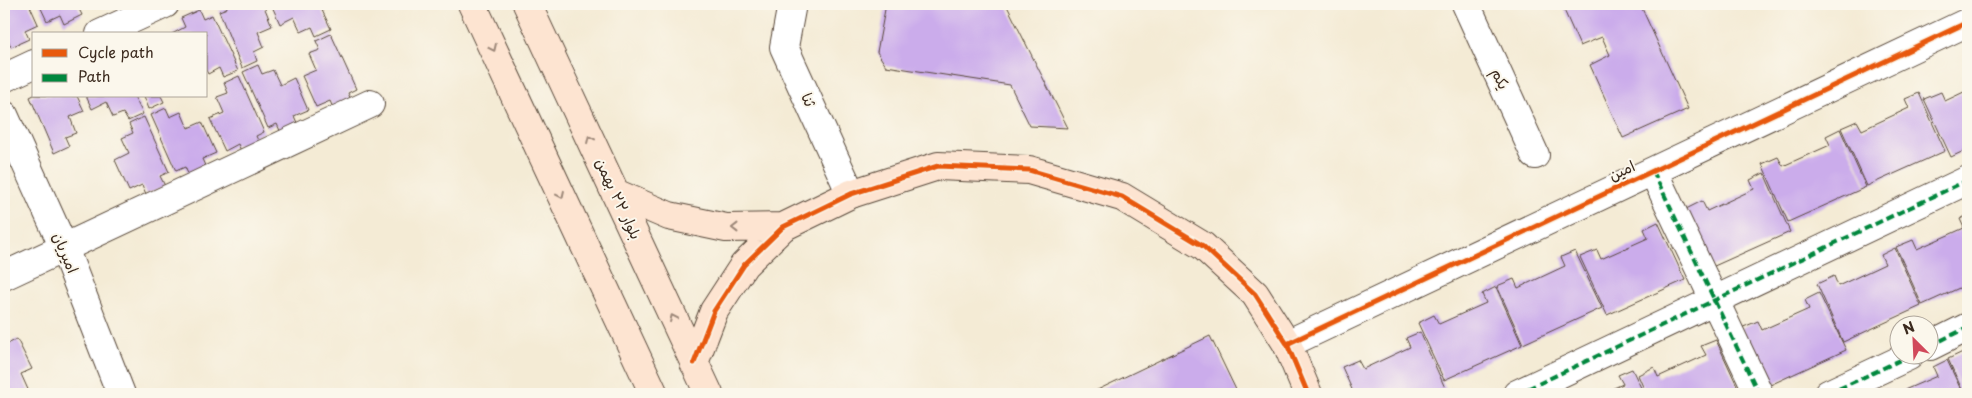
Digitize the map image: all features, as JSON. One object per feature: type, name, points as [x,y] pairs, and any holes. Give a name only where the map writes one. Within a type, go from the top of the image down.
[{"type":"street","points":[[104,32],[165,4]]},
{"type":"street","points":[[472,4],[654,394]]},
{"type":"street","name":"بلوار ۲۲ بهمن","points":[[527,4],[709,394]]},
{"type":"street","name":"ثنا","points":[[792,4],[784,47],[851,194]]},
{"type":"street","name":"یکم","points":[[1466,4],[1535,155]]},
{"type":"street","name":"امین","points":[[1287,344],[1968,22]]},
{"type":"street","points":[[4,78],[32,65]]},
{"type":"street","points":[[4,276],[370,104]]},
{"type":"street","name":"امیریان","points":[[4,115],[64,248],[121,394]]},
{"type":"street","points":[[694,363],[714,311],[744,266],[783,227],[851,194],[938,166],[1029,170],[1122,197],[1203,246],[1255,294],[1287,344],[1308,394]]},
{"type":"street","points":[[1653,171],[1759,394]]},
{"type":"street","points":[[1518,394],[1968,180]]},
{"type":"street","points":[[615,193],[669,216],[726,228],[783,227]]},
{"type":"street","points":[[1940,341],[1968,327]]},
{"type":"street","points":[[1828,394],[1890,365]]},
{"type":"building","points":[[4,4],[29,4],[38,24],[25,30],[29,39],[11,47],[7,37],[4,38]]},
{"type":"building","points":[[39,4],[84,4],[78,7],[82,15],[64,24],[60,15],[47,21]]},
{"type":"building","points":[[226,4],[263,4],[272,26],[258,32],[264,47],[254,52],[257,61],[242,68],[219,11],[227,8]]},
{"type":"building","points":[[271,4],[319,4],[331,29],[316,36],[312,27],[301,32],[294,17],[280,24]]},
{"type":"building","points":[[886,4],[1006,4],[1068,128],[1030,126],[1010,85],[886,66],[877,52]]},
{"type":"building","points":[[1579,4],[1640,4],[1688,109],[1623,138],[1590,65],[1610,55],[1602,37],[1580,46],[1564,10]]},
{"type":"building","points":[[199,10],[203,19],[212,15],[238,71],[223,77],[219,68],[208,74],[208,32],[176,32],[185,27],[181,18]]},
{"type":"building","points":[[331,34],[356,89],[348,93],[352,102],[334,110],[330,101],[316,107],[302,76],[316,70],[309,54],[320,50],[316,41]]},
{"type":"building","points":[[258,65],[262,74],[273,70],[280,85],[294,78],[308,110],[294,116],[298,125],[281,133],[277,124],[268,128],[243,72]]},
{"type":"building","points":[[239,76],[264,132],[256,136],[260,145],[242,153],[238,144],[225,151],[210,119],[224,113],[217,97],[228,93],[224,83]]},
{"type":"building","points":[[1968,90],[1968,149],[1951,157],[1924,99],[1941,92],[1945,101]]},
{"type":"building","points":[[1919,93],[1945,151],[1867,186],[1841,128],[1857,121],[1862,130],[1909,108],[1905,99]]},
{"type":"building","points":[[30,97],[78,98],[84,111],[70,117],[76,133],[65,137],[69,146],[54,153]]},
{"type":"building","points":[[87,98],[135,98],[143,114],[128,121],[123,113],[113,117],[106,102],[92,109]]},
{"type":"building","points":[[145,98],[162,98],[164,102],[149,109]]},
{"type":"building","points":[[166,108],[170,117],[181,112],[188,128],[202,122],[216,153],[202,159],[206,168],[189,176],[185,167],[176,171],[151,115]]},
{"type":"building","points":[[144,117],[169,172],[160,176],[165,186],[146,194],[142,185],[129,191],[115,160],[129,153],[122,138],[133,133],[129,124]]},
{"type":"building","points":[[1840,129],[1866,187],[1788,222],[1762,164],[1778,157],[1783,166],[1830,145],[1826,136]]},
{"type":"building","points":[[1764,173],[1790,232],[1712,267],[1686,209],[1702,201],[1707,211],[1754,189],[1750,180]]},
{"type":"building","points":[[1968,215],[1968,284],[1922,305],[1896,247],[1913,240],[1917,249],[1964,228],[1960,219]]},
{"type":"building","points":[[1658,222],[1685,280],[1607,315],[1580,257],[1597,250],[1601,259],[1648,238],[1644,229]]},
{"type":"building","points":[[1895,248],[1921,306],[1899,316],[1890,316],[1890,320],[1843,342],[1817,284],[1834,276],[1838,286],[1885,264],[1881,255]]},
{"type":"building","points":[[1575,251],[1602,308],[1523,344],[1497,286],[1514,279],[1518,288],[1565,266],[1561,257]]},
{"type":"building","points":[[1496,287],[1522,345],[1444,380],[1418,323],[1434,315],[1439,324],[1486,303],[1482,294]]},
{"type":"building","points":[[1819,293],[1846,350],[1768,386],[1741,328],[1758,321],[1762,330],[1809,309],[1805,300]]},
{"type":"building","points":[[1420,332],[1446,390],[1436,394],[1354,394],[1342,367],[1358,360],[1363,369],[1410,347],[1406,338]]},
{"type":"building","points":[[1210,336],[1238,394],[1089,394]]},
{"type":"building","points":[[17,339],[32,369],[21,374],[30,394],[4,394],[4,346]]},
{"type":"building","points":[[1716,340],[1741,394],[1646,394],[1638,375],[1654,367],[1658,377],[1706,355],[1701,346]]},
{"type":"building","points":[[1965,351],[1968,359],[1968,394],[1964,394],[1948,359]]},
{"type":"building","points":[[1947,360],[1963,394],[1895,394],[1937,376],[1933,367],[1940,366],[1940,364]]},
{"type":"building","points":[[1632,369],[1644,394],[1600,394],[1623,384],[1618,375]]},
{"type":"building","points":[[1886,388],[1889,394],[1871,394]]},
{"type":"marked path","points":[[1653,171],[1759,394]]},
{"type":"marked path","points":[[1517,394],[1968,180]]},
{"type":"marked path","points":[[1940,341],[1968,327]]},
{"type":"marked path","points":[[1828,394],[1890,365]]},
{"type":"cycle path","points":[[1287,344],[1968,22]]},
{"type":"cycle path","points":[[694,363],[714,311],[744,265],[783,227],[851,194],[938,166],[1029,170],[1122,197],[1203,246],[1255,294],[1287,344],[1308,394]]}]
